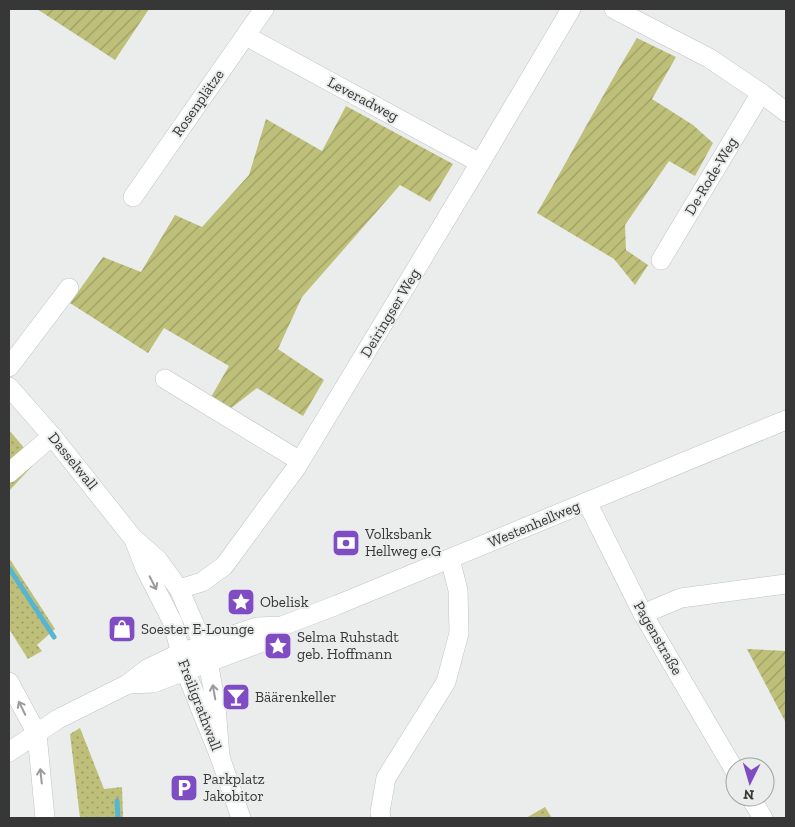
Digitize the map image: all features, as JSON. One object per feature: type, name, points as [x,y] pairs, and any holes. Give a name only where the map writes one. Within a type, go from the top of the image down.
[{"type":"street","name":"Rosenplätze","points":[[133,197],[264,9]]},
{"type":"street","name":"Deiringser Weg","points":[[179,589],[202,582],[224,566],[300,461],[571,9]]},
{"type":"street","points":[[614,9],[709,58],[761,92],[786,112]]},
{"type":"street","name":"Leveradweg","points":[[246,36],[480,163]]},
{"type":"street","name":"De-Rode-Weg","points":[[661,260],[761,92]]},
{"type":"street","points":[[9,367],[69,288]]},
{"type":"street","points":[[165,379],[300,461]]},
{"type":"street","name":"Dasselwall","points":[[9,387],[52,436],[133,538],[158,560],[179,589],[206,653]]},
{"type":"street","name":"Westenhellweg","points":[[37,734],[73,710],[128,684],[153,683],[183,661],[206,653],[257,627],[282,626],[450,559],[786,420]]},
{"type":"street","points":[[12,466],[52,436]]},
{"type":"street","name":"Pagenstraße","points":[[587,502],[642,614],[727,757]]},
{"type":"street","name":"Dasselwall","points":[[133,538],[145,568],[173,623],[183,661]]},
{"type":"street","points":[[381,818],[380,812],[386,778],[446,682],[459,633],[458,590],[450,559]]},
{"type":"street","points":[[642,614],[681,598],[786,584]]},
{"type":"street","name":"Freiligrathwall","points":[[206,653],[216,706],[220,757]]},
{"type":"street","name":"Freiligrathwall","points":[[183,661],[241,818]]},
{"type":"street","points":[[9,682],[37,734],[45,818]]},
{"type":"street","points":[[9,752],[37,734]]},
{"type":"street","points":[[756,807],[763,818]]},
{"type":"green space","points":[[37,9],[149,9],[115,60]]},
{"type":"green space","points":[[637,38],[676,57],[652,99],[693,125],[713,143],[695,176],[669,161],[625,225],[626,250],[648,265],[635,285],[614,259],[537,213]]},
{"type":"green space","points":[[346,106],[453,164],[430,202],[400,185],[302,297],[278,349],[324,380],[303,416],[257,388],[230,409],[211,397],[229,366],[164,328],[148,353],[70,303],[103,257],[141,272],[175,215],[202,227],[249,175],[266,119],[322,151]]},
{"type":"green space","points":[[9,430],[36,462],[9,491]]},
{"type":"green space","points":[[9,558],[55,629],[37,645],[42,651],[28,659],[9,629]]},
{"type":"green space","points":[[747,649],[786,651],[786,723]]},
{"type":"green space","points":[[80,728],[104,789],[122,787],[123,818],[80,818],[70,734]]},
{"type":"green space","points":[[545,807],[552,818],[526,818]]},
{"type":"waterway","points":[[9,568],[54,637]]},
{"type":"waterway","points":[[117,801],[118,818]]},
{"type":"place","name":"Volksbank Hellweg e.G","points":[[346,543]]},
{"type":"place","name":"Obelisk","points":[[241,602]]},
{"type":"place","name":"Soester E-Lounge","points":[[122,629]]},
{"type":"place","name":"Selma Ruhstadt geb. Hoffmann","points":[[278,646]]},
{"type":"place","name":"Bäärenkeller","points":[[236,697]]},
{"type":"place","name":"Parkplatz Jakobitor","points":[[184,788]]}]
